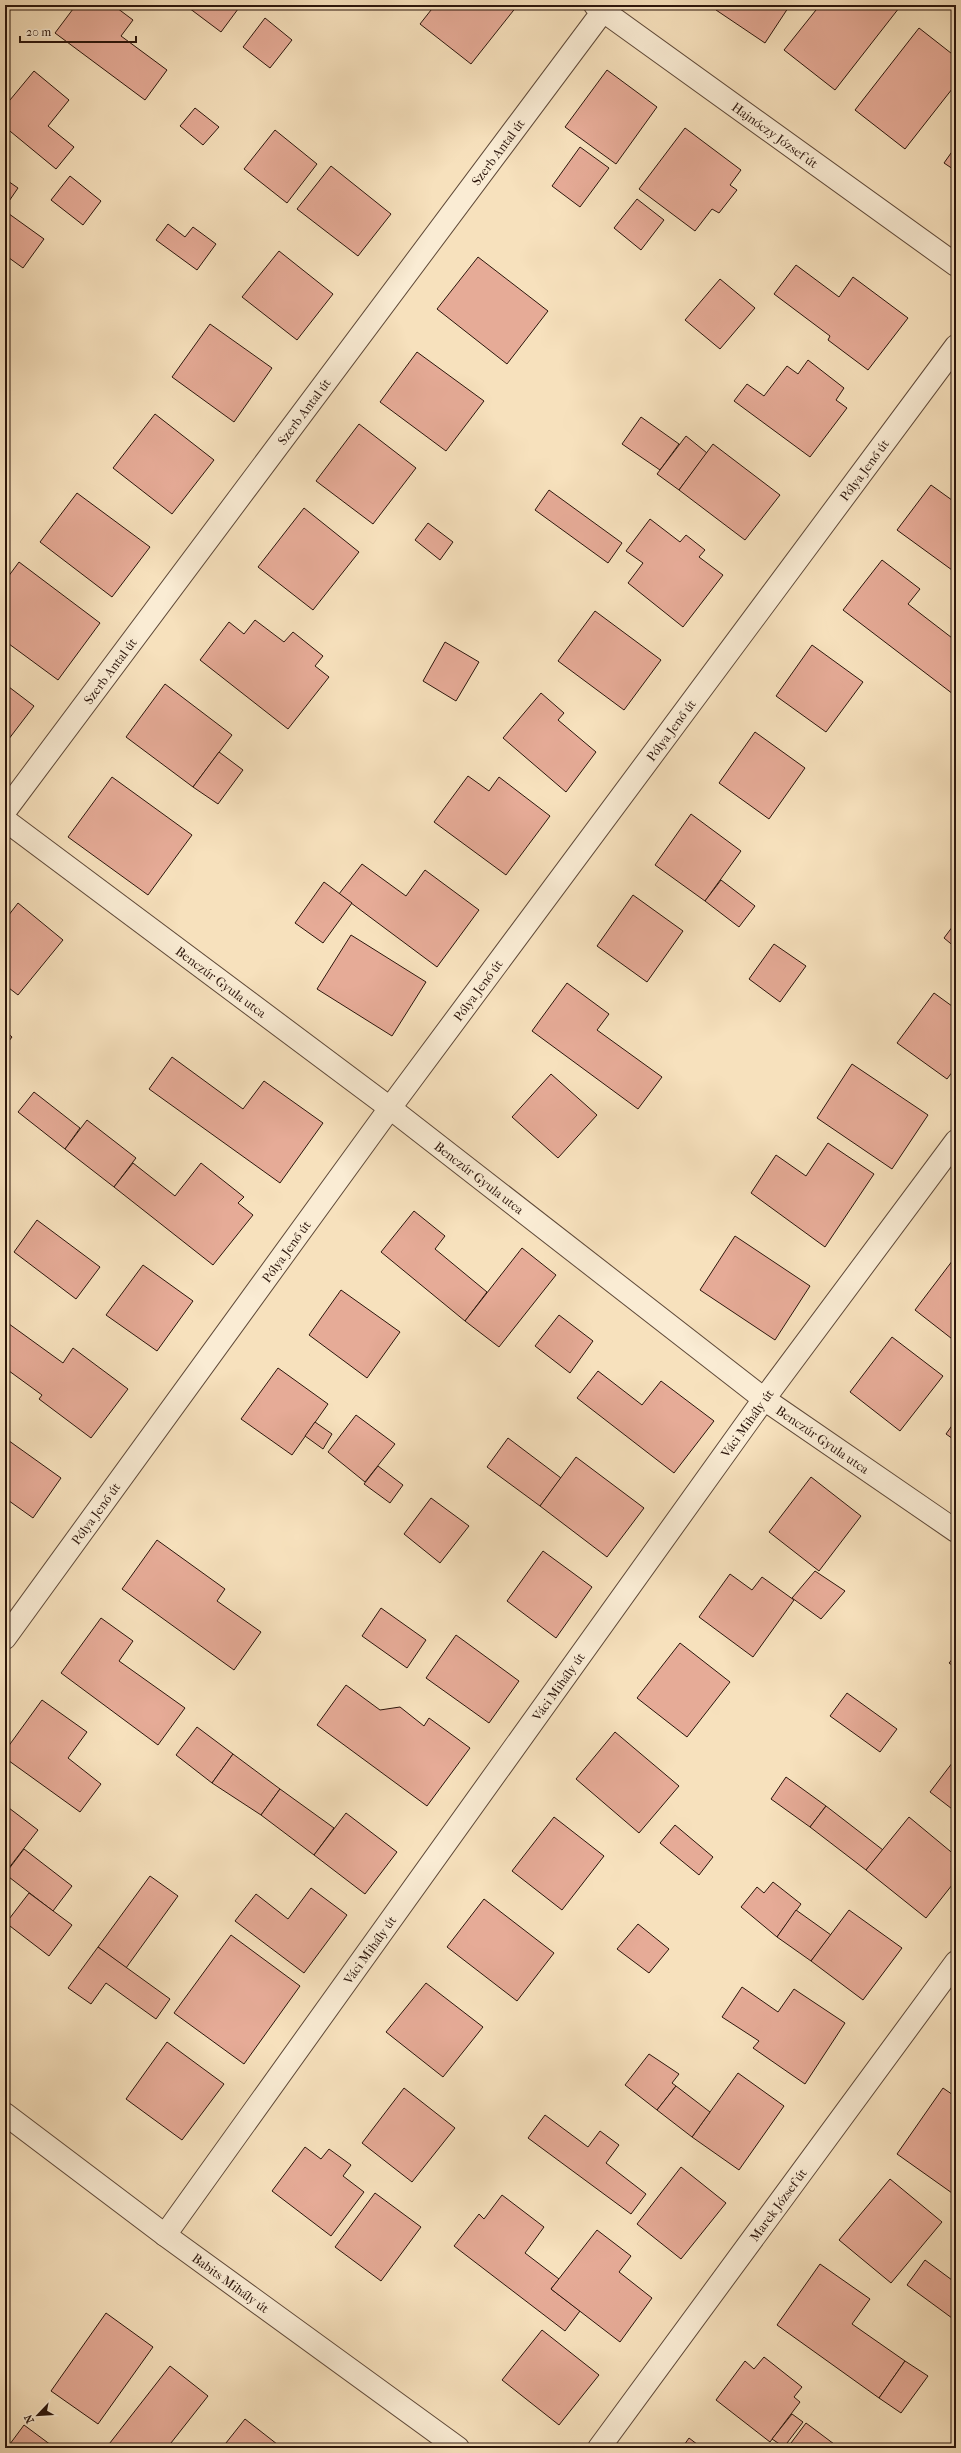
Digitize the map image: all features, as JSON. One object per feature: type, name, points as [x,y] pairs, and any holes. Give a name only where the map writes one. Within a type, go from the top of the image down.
[{"type":"street","name":"Hajnóczy József út","points":[[599,8],[956,265]]},
{"type":"street","name":"Szerb Antal út","points":[[5,811],[599,8]]},
{"type":"street","name":"Pólya Jenő út","points":[[5,1638],[390,1108],[956,346]]},
{"type":"street","name":"Benczúr Gyula utca","points":[[5,820],[390,1108],[764,1399],[956,1531]]},
{"type":"street","name":"Váci Mihály út","points":[[165,2235],[764,1399],[956,1141]]},
{"type":"street","name":"Marek József út","points":[[599,2448],[956,1962]]},
{"type":"street","name":"Babits Mihály út","points":[[5,2114],[165,2235],[458,2448]]},
{"type":"building","points":[[76,5],[113,5],[133,20],[121,36],[167,70],[145,100],[55,33]]},
{"type":"building","points":[[185,5],[241,5],[221,32]]},
{"type":"building","points":[[435,5],[517,6],[471,64],[420,24]]},
{"type":"building","points":[[719,5],[790,5],[765,43],[716,10]]},
{"type":"building","points":[[820,5],[895,5],[899,8],[835,90],[784,50]]},
{"type":"building","points":[[265,18],[292,40],[270,68],[243,47]]},
{"type":"building","points":[[919,28],[956,57],[956,84],[905,149],[855,110]]},
{"type":"building","points":[[607,70],[657,107],[616,164],[565,127]]},
{"type":"building","points":[[34,71],[69,100],[48,126],[74,147],[56,169],[5,127],[5,106]]},
{"type":"building","points":[[195,108],[219,127],[203,145],[180,126]]},
{"type":"building","points":[[685,128],[741,170],[730,185],[737,190],[719,213],[712,209],[695,231],[639,189]]},
{"type":"building","points":[[275,130],[317,164],[287,203],[244,169]]},
{"type":"building","points":[[956,146],[956,171],[944,163]]},
{"type":"building","points":[[580,147],[609,168],[580,207],[552,186]]},
{"type":"building","points":[[331,166],[391,214],[358,256],[297,209]]},
{"type":"building","points":[[70,176],[101,201],[83,225],[51,200]]},
{"type":"building","points":[[5,179],[18,188],[5,207]]},
{"type":"building","points":[[637,199],[664,220],[641,250],[614,228]]},
{"type":"building","points":[[5,211],[44,239],[23,268],[5,255]]},
{"type":"building","points":[[168,224],[185,237],[193,227],[216,244],[197,270],[156,240]]},
{"type":"building","points":[[279,251],[333,294],[297,340],[242,297]]},
{"type":"building","points":[[478,257],[548,311],[507,364],[437,309]]},
{"type":"building","points":[[796,265],[839,297],[853,277],[908,318],[868,370],[828,340],[830,336],[774,294]]},
{"type":"building","points":[[720,279],[755,308],[720,349],[685,320]]},
{"type":"building","points":[[210,324],[272,368],[234,422],[172,377]]},
{"type":"building","points":[[417,352],[484,401],[446,451],[380,402]]},
{"type":"building","points":[[808,360],[844,388],[836,400],[847,408],[810,457],[734,401],[747,384],[764,396],[787,366],[798,374]]},
{"type":"building","points":[[155,414],[214,460],[172,514],[113,468]]},
{"type":"building","points":[[641,417],[679,444],[660,470],[622,444]]},
{"type":"building","points":[[359,424],[416,468],[373,524],[316,481]]},
{"type":"building","points":[[686,436],[707,453],[679,490],[657,474]]},
{"type":"building","points":[[713,444],[780,495],[745,540],[679,490]]},
{"type":"building","points":[[931,485],[956,503],[956,567],[955,566],[952,570],[897,530]]},
{"type":"building","points":[[549,490],[622,543],[608,563],[535,510]]},
{"type":"building","points":[[77,493],[150,547],[112,597],[40,542]]},
{"type":"building","points":[[304,508],[359,552],[313,610],[258,567]]},
{"type":"building","points":[[650,519],[680,542],[686,535],[705,550],[699,557],[723,575],[683,627],[628,583],[643,563],[626,551]]},
{"type":"building","points":[[428,523],[453,542],[440,560],[415,540]]},
{"type":"building","points":[[882,560],[920,589],[908,604],[956,641],[956,690],[953,694],[843,610]]},
{"type":"building","points":[[19,562],[100,623],[58,680],[5,641],[5,581]]},
{"type":"building","points":[[595,611],[661,660],[624,710],[558,661]]},
{"type":"building","points":[[255,620],[284,642],[293,632],[323,656],[315,666],[329,677],[288,729],[200,660],[229,622],[244,634]]},
{"type":"building","points":[[445,642],[479,662],[456,701],[423,681]]},
{"type":"building","points":[[812,645],[863,682],[826,732],[776,696]]},
{"type":"building","points":[[5,684],[34,706],[5,744]]},
{"type":"building","points":[[165,684],[232,735],[193,787],[126,737]]},
{"type":"building","points":[[541,693],[564,713],[558,720],[596,752],[566,792],[503,738]]},
{"type":"building","points":[[755,732],[805,768],[769,819],[719,783]]},
{"type":"building","points":[[219,752],[243,770],[218,804],[193,787]]},
{"type":"building","points":[[468,776],[489,791],[499,777],[550,816],[506,875],[434,822]]},
{"type":"building","points":[[112,777],[192,835],[148,895],[68,837]]},
{"type":"building","points":[[691,814],[741,851],[705,901],[655,865]]},
{"type":"building","points":[[362,864],[406,896],[425,870],[479,910],[437,967],[339,894]]},
{"type":"building","points":[[721,880],[755,906],[739,927],[705,901]]},
{"type":"building","points":[[324,882],[352,903],[323,943],[295,923]]},
{"type":"building","points":[[633,895],[683,931],[647,982],[597,946]]},
{"type":"building","points":[[18,903],[63,940],[18,995],[5,985],[5,920]]},
{"type":"building","points":[[956,922],[956,948],[944,938]]},
{"type":"building","points":[[351,935],[426,982],[392,1036],[317,989]]},
{"type":"building","points":[[774,944],[806,966],[780,1002],[749,979]]},
{"type":"building","points":[[567,983],[609,1014],[597,1030],[662,1077],[638,1109],[532,1031]]},
{"type":"building","points":[[934,993],[956,1009],[956,1067],[947,1079],[897,1043]]},
{"type":"building","points":[[5,1031],[12,1037],[5,1046]]},
{"type":"building","points":[[172,1057],[243,1109],[264,1081],[323,1123],[280,1183],[149,1089]]},
{"type":"building","points":[[852,1064],[928,1115],[892,1169],[817,1118]]},
{"type":"building","points":[[551,1074],[597,1115],[558,1158],[512,1117]]},
{"type":"building","points":[[34,1092],[80,1128],[65,1149],[18,1112]]},
{"type":"building","points":[[87,1120],[136,1158],[114,1187],[65,1149]]},
{"type":"building","points":[[828,1143],[874,1174],[825,1247],[751,1193],[776,1155],[806,1176]]},
{"type":"building","points":[[133,1163],[175,1196],[201,1163],[244,1197],[238,1203],[253,1215],[213,1265],[114,1187]]},
{"type":"building","points":[[414,1211],[445,1236],[435,1249],[487,1292],[465,1321],[381,1252]]},
{"type":"building","points":[[37,1220],[100,1267],[76,1299],[14,1252]]},
{"type":"building","points":[[735,1236],[810,1286],[775,1340],[700,1290]]},
{"type":"building","points":[[522,1248],[556,1275],[499,1347],[465,1321]]},
{"type":"building","points":[[956,1256],[956,1342],[915,1310]]},
{"type":"building","points":[[143,1265],[193,1301],[157,1351],[106,1315]]},
{"type":"building","points":[[341,1290],[400,1332],[367,1378],[309,1335]]},
{"type":"building","points":[[559,1315],[593,1341],[570,1373],[535,1346]]},
{"type":"building","points":[[5,1321],[63,1363],[73,1348],[128,1389],[91,1438],[39,1399],[42,1395],[5,1368]]},
{"type":"building","points":[[892,1337],[943,1376],[900,1431],[850,1392]]},
{"type":"building","points":[[278,1368],[328,1404],[292,1455],[241,1419]]},
{"type":"building","points":[[598,1371],[642,1405],[661,1381],[714,1421],[674,1473],[577,1398]]},
{"type":"building","points":[[356,1415],[395,1444],[365,1482],[328,1452]]},
{"type":"building","points":[[956,1420],[956,1441],[946,1434]]},
{"type":"building","points":[[315,1422],[332,1434],[323,1449],[305,1436]]},
{"type":"building","points":[[5,1438],[61,1478],[33,1518],[5,1498]]},
{"type":"building","points":[[508,1438],[561,1478],[540,1506],[487,1467]]},
{"type":"building","points":[[576,1457],[644,1508],[607,1557],[540,1506]]},
{"type":"building","points":[[378,1466],[403,1485],[390,1503],[364,1484]]},
{"type":"building","points":[[811,1477],[861,1516],[819,1571],[769,1532]]},
{"type":"building","points":[[431,1498],[469,1526],[440,1563],[404,1534]]},
{"type":"building","points":[[157,1540],[225,1589],[217,1601],[261,1632],[234,1670],[122,1589]]},
{"type":"building","points":[[543,1551],[592,1587],[556,1638],[507,1601]]},
{"type":"building","points":[[815,1571],[845,1591],[821,1619],[792,1598]]},
{"type":"building","points":[[730,1574],[752,1590],[762,1577],[794,1600],[753,1657],[699,1617]]},
{"type":"building","points":[[381,1608],[426,1640],[407,1668],[362,1636]]},
{"type":"building","points":[[101,1618],[133,1641],[119,1661],[185,1708],[158,1745],[61,1673]]},
{"type":"building","points":[[456,1635],[519,1681],[489,1723],[426,1678]]},
{"type":"building","points":[[680,1643],[730,1682],[687,1737],[637,1698]]},
{"type":"building","points":[[956,1655],[956,1668],[949,1663]]},
{"type":"building","points":[[346,1685],[380,1710],[400,1707],[424,1726],[429,1718],[470,1748],[427,1806],[317,1725]]},
{"type":"building","points":[[847,1693],[897,1729],[880,1752],[830,1716]]},
{"type":"building","points":[[42,1700],[87,1732],[68,1758],[101,1784],[80,1812],[5,1758],[5,1751]]},
{"type":"building","points":[[197,1727],[233,1754],[212,1783],[176,1755]]},
{"type":"building","points":[[615,1732],[679,1786],[639,1833],[576,1779]]},
{"type":"building","points":[[233,1754],[280,1789],[261,1815],[212,1783]]},
{"type":"building","points":[[956,1758],[956,1812],[930,1792]]},
{"type":"building","points":[[786,1777],[826,1806],[810,1827],[771,1799]]},
{"type":"building","points":[[280,1789],[334,1828],[314,1855],[261,1815]]},
{"type":"building","points":[[5,1805],[38,1830],[5,1873]]},
{"type":"building","points":[[826,1806],[883,1850],[866,1870],[810,1827]]},
{"type":"building","points":[[346,1813],[397,1852],[365,1894],[314,1855]]},
{"type":"building","points":[[554,1817],[604,1856],[562,1910],[512,1871]]},
{"type":"building","points":[[909,1817],[956,1856],[956,1880],[926,1918],[866,1870]]},
{"type":"building","points":[[675,1825],[713,1857],[699,1875],[660,1843]]},
{"type":"building","points":[[24,1849],[72,1886],[53,1911],[5,1874]]},
{"type":"building","points":[[150,1876],[178,1896],[126,1968],[98,1947]]},
{"type":"building","points":[[773,1882],[801,1904],[777,1937],[741,1907],[757,1887],[764,1893]]},
{"type":"building","points":[[311,1888],[347,1915],[304,1973],[235,1921],[256,1894],[288,1919]]},
{"type":"building","points":[[29,1893],[72,1925],[49,1956],[6,1923]]},
{"type":"building","points":[[484,1899],[554,1953],[517,2001],[447,1947]]},
{"type":"building","points":[[796,1910],[831,1935],[811,1961],[777,1937]]},
{"type":"building","points":[[849,1910],[902,1948],[863,2000],[811,1961]]},
{"type":"building","points":[[638,1924],[669,1949],[649,1973],[617,1949]]},
{"type":"building","points":[[231,1935],[300,1986],[244,2064],[174,2013]]},
{"type":"building","points":[[98,1947],[170,1999],[156,2019],[106,1983],[91,2004],[68,1988]]},
{"type":"building","points":[[426,1983],[483,2027],[443,2077],[386,2032]]},
{"type":"building","points":[[742,1987],[778,2012],[794,1989],[845,2023],[805,2084],[753,2048],[759,2041],[722,2017]]},
{"type":"building","points":[[167,2042],[224,2084],[182,2140],[126,2099]]},
{"type":"building","points":[[649,2054],[679,2074],[672,2083],[676,2086],[657,2110],[625,2085]]},
{"type":"building","points":[[738,2073],[784,2106],[739,2170],[692,2137]]},
{"type":"building","points":[[676,2086],[710,2112],[692,2137],[657,2110]]},
{"type":"building","points":[[404,2088],[455,2128],[412,2182],[362,2143]]},
{"type":"building","points":[[943,2088],[956,2097],[956,2187],[952,2193],[897,2154]]},
{"type":"building","points":[[545,2115],[588,2147],[600,2131],[619,2145],[606,2163],[646,2194],[631,2214],[528,2138]]},
{"type":"building","points":[[305,2147],[321,2159],[329,2149],[351,2165],[343,2176],[364,2192],[331,2236],[272,2191]]},
{"type":"building","points":[[681,2167],[726,2203],[681,2259],[637,2224]]},
{"type":"building","points":[[890,2179],[942,2222],[891,2283],[839,2240]]},
{"type":"building","points":[[375,2193],[421,2227],[381,2281],[335,2247]]},
{"type":"building","points":[[502,2195],[544,2227],[525,2253],[559,2279],[551,2289],[580,2311],[565,2331],[454,2246],[479,2214],[484,2219]]},
{"type":"building","points":[[597,2230],[631,2256],[619,2272],[652,2298],[620,2342],[551,2289]]},
{"type":"building","points":[[925,2260],[956,2283],[956,2321],[907,2285]]},
{"type":"building","points":[[820,2264],[870,2299],[852,2324],[905,2361],[879,2398],[777,2325]]},
{"type":"building","points":[[106,2313],[153,2347],[98,2424],[51,2391]]},
{"type":"building","points":[[542,2330],[599,2375],[559,2425],[502,2380]]},
{"type":"building","points":[[764,2357],[802,2387],[794,2397],[800,2402],[770,2442],[716,2400],[745,2361],[754,2369]]},
{"type":"building","points":[[905,2361],[928,2376],[901,2413],[879,2398]]},
{"type":"building","points":[[170,2366],[208,2396],[167,2448],[106,2448]]},
{"type":"building","points":[[792,2414],[803,2422],[784,2447],[772,2439]]},
{"type":"building","points":[[245,2419],[282,2448],[222,2448]]},
{"type":"building","points":[[806,2423],[838,2447],[788,2447]]},
{"type":"building","points":[[24,2425],[55,2448],[7,2448]]},
{"type":"building","points":[[689,2438],[702,2448],[682,2448]]}]
